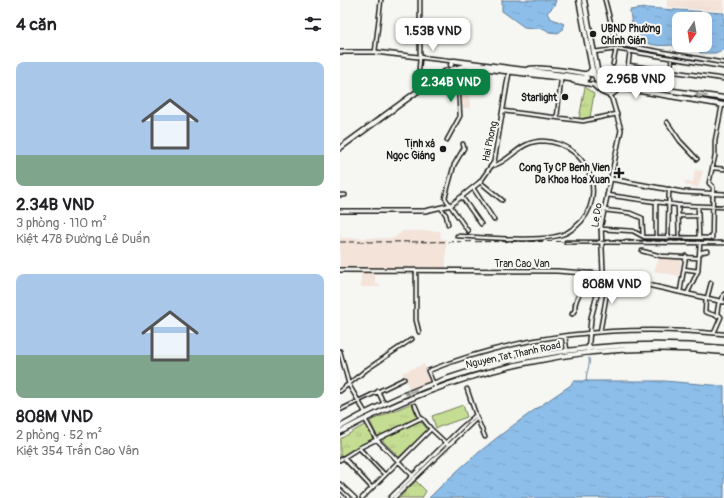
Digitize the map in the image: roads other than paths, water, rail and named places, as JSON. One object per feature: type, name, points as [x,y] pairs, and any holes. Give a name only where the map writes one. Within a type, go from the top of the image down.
[{"type":"main road","points":[[579,0],[592,68],[599,86]]},
{"type":"main road","points":[[584,0],[597,69],[605,87]]},
{"type":"main road","points":[[453,63],[586,78],[591,72],[592,68]]},
{"type":"main road","points":[[453,63],[457,67]]},
{"type":"main road","points":[[340,148],[445,72],[453,63]]},
{"type":"main road","points":[[445,72],[464,66],[509,72],[528,71]]},
{"type":"main road","points":[[597,69],[603,75],[611,79]]},
{"type":"main road","points":[[594,76],[605,87],[667,93],[674,97]]},
{"type":"main road","points":[[723,105],[616,85],[724,98]]},
{"type":"main road","points":[[507,364],[588,352],[670,346],[724,352]]},
{"type":"main road","name":"Nguyen Tat Thanh Road","points":[[340,427],[365,412],[463,373],[567,350],[588,347],[670,346],[724,348]]},
{"type":"main road","points":[[340,432],[434,385]]},
{"type":"main road","points":[[365,412],[366,418]]},
{"type":"street","points":[[375,52],[381,0]]},
{"type":"street","points":[[419,69],[420,0]]},
{"type":"street","points":[[605,0],[614,35],[623,46],[724,63]]},
{"type":"street","points":[[613,64],[616,50]]},
{"type":"street","points":[[594,52],[616,50],[630,51],[724,67]]},
{"type":"street","points":[[626,82],[630,51]]},
{"type":"street","points":[[340,52],[375,52],[453,63]]},
{"type":"street","points":[[668,88],[672,58]]},
{"type":"street","points":[[628,65],[724,79]]},
{"type":"street","points":[[447,140],[460,116],[457,67]]},
{"type":"street","name":"Le Do","points":[[528,71],[536,76],[605,87],[618,114],[621,134],[601,229],[603,274],[592,309],[588,352]]},
{"type":"street","name":"Hai Phong","points":[[340,212],[425,211],[451,205],[473,188],[480,182],[492,166],[509,72]]},
{"type":"street","points":[[586,78],[594,76],[601,77],[668,88],[679,92]]},
{"type":"street","points":[[556,117],[562,80]]},
{"type":"street","points":[[592,84],[600,92],[610,96],[616,90],[621,90]]},
{"type":"street","points":[[605,87],[668,98],[674,97]]},
{"type":"street","points":[[601,229],[633,230],[643,236],[712,238],[712,186],[709,183],[713,168],[715,141],[723,105]]},
{"type":"street","points":[[503,110],[583,121],[618,114]]},
{"type":"street","points":[[667,122],[680,140],[697,159]]},
{"type":"street","points":[[457,236],[476,238],[554,238],[573,229],[580,223],[586,214],[592,196],[591,178],[584,163],[567,148],[543,141],[531,143],[517,149],[501,163],[492,166]]},
{"type":"street","points":[[463,144],[464,148],[454,165],[445,198],[468,231]]},
{"type":"street","points":[[713,168],[724,168]]},
{"type":"street","points":[[611,179],[690,193],[724,194]]},
{"type":"street","points":[[480,182],[502,200]]},
{"type":"street","points":[[473,188],[494,220]]},
{"type":"street","points":[[668,237],[667,204],[669,189]]},
{"type":"street","points":[[340,195],[345,195]]},
{"type":"street","points":[[607,195],[678,206],[724,207]]},
{"type":"street","points":[[462,197],[481,224]]},
{"type":"street","points":[[656,203],[656,237]]},
{"type":"street","points":[[678,206],[679,237]]},
{"type":"street","points":[[698,206],[699,237]]},
{"type":"street","points":[[441,208],[446,215],[448,224]]},
{"type":"street","points":[[604,210],[633,213],[642,218],[643,236]]},
{"type":"street","points":[[678,216],[698,216]]},
{"type":"street","points":[[566,242],[723,243]]},
{"type":"street","points":[[687,294],[698,271],[700,243]]},
{"type":"street","points":[[642,251],[659,256],[700,256],[702,252],[707,252]]},
{"type":"street","points":[[680,292],[686,256]]},
{"type":"street","points":[[684,269],[698,271]]},
{"type":"street","name":"Tran Cao Van","points":[[340,270],[557,271],[603,274],[721,302]]},
{"type":"street","points":[[416,270],[416,320],[419,332]]},
{"type":"street","points":[[572,314],[575,310],[575,299],[587,284],[591,273]]},
{"type":"street","points":[[600,332],[605,304],[613,276]]},
{"type":"street","points":[[711,283],[706,298],[705,312],[717,316],[717,312],[724,294]]},
{"type":"street","points":[[714,333],[721,317],[717,312]]},
{"type":"street","points":[[434,385],[428,371],[497,350],[565,336],[600,332],[662,330],[724,334]]},
{"type":"street","points":[[565,336],[567,350]]},
{"type":"street","points":[[340,391],[366,370],[412,339]]},
{"type":"street","points":[[340,351],[349,385],[365,412]]},
{"type":"street","points":[[340,410],[404,378]]},
{"type":"street","points":[[467,389],[476,417],[486,437]]},
{"type":"street","points":[[378,391],[384,404]]},
{"type":"street","points":[[415,405],[422,419],[446,444]]},
{"type":"street","points":[[390,498],[476,417]]},
{"type":"street","points":[[366,418],[376,439],[414,476]]},
{"type":"street","points":[[340,460],[376,439],[422,419]]},
{"type":"street","points":[[362,498],[431,429]]},
{"type":"street","points":[[359,448],[385,475]]},
{"type":"street","points":[[344,458],[372,488]]},
{"type":"street","points":[[394,498],[414,476]]},
{"type":"street","points":[[340,484],[354,498]]},
{"type":"street","points":[[340,494],[344,498]]},
{"type":"water","points":[[502,0],[556,0],[554,6],[547,13],[550,18],[564,24],[562,30],[558,33],[549,32],[545,29],[524,27],[502,11]]},
{"type":"water","points":[[646,8],[708,12],[672,12],[672,45],[662,46],[647,43],[641,40],[633,28],[630,10]]},
{"type":"water","points":[[712,12],[724,13],[724,50],[715,53],[700,53],[712,52]]},
{"type":"water","points":[[573,381],[664,381],[724,386],[724,498],[429,498],[479,452],[515,424],[571,385]]},
{"type":"waterway","points":[[587,382],[586,376],[589,358]]},
{"type":"tunnel","points":[[586,81],[616,87]]},
{"type":"railway","points":[[340,242],[724,241]]},
{"type":"place","name":"UBND Phường Chính Gián","points":[[593,34]]},
{"type":"place","name":"Starlight","points":[[565,97]]},
{"type":"place","name":"Tịnh xá Ngọc Giáng","points":[[443,149]]},
{"type":"place","name":"Cong Ty CP Benh Vien Da Khoa Hoa Xuan","points":[[619,173]]}]
